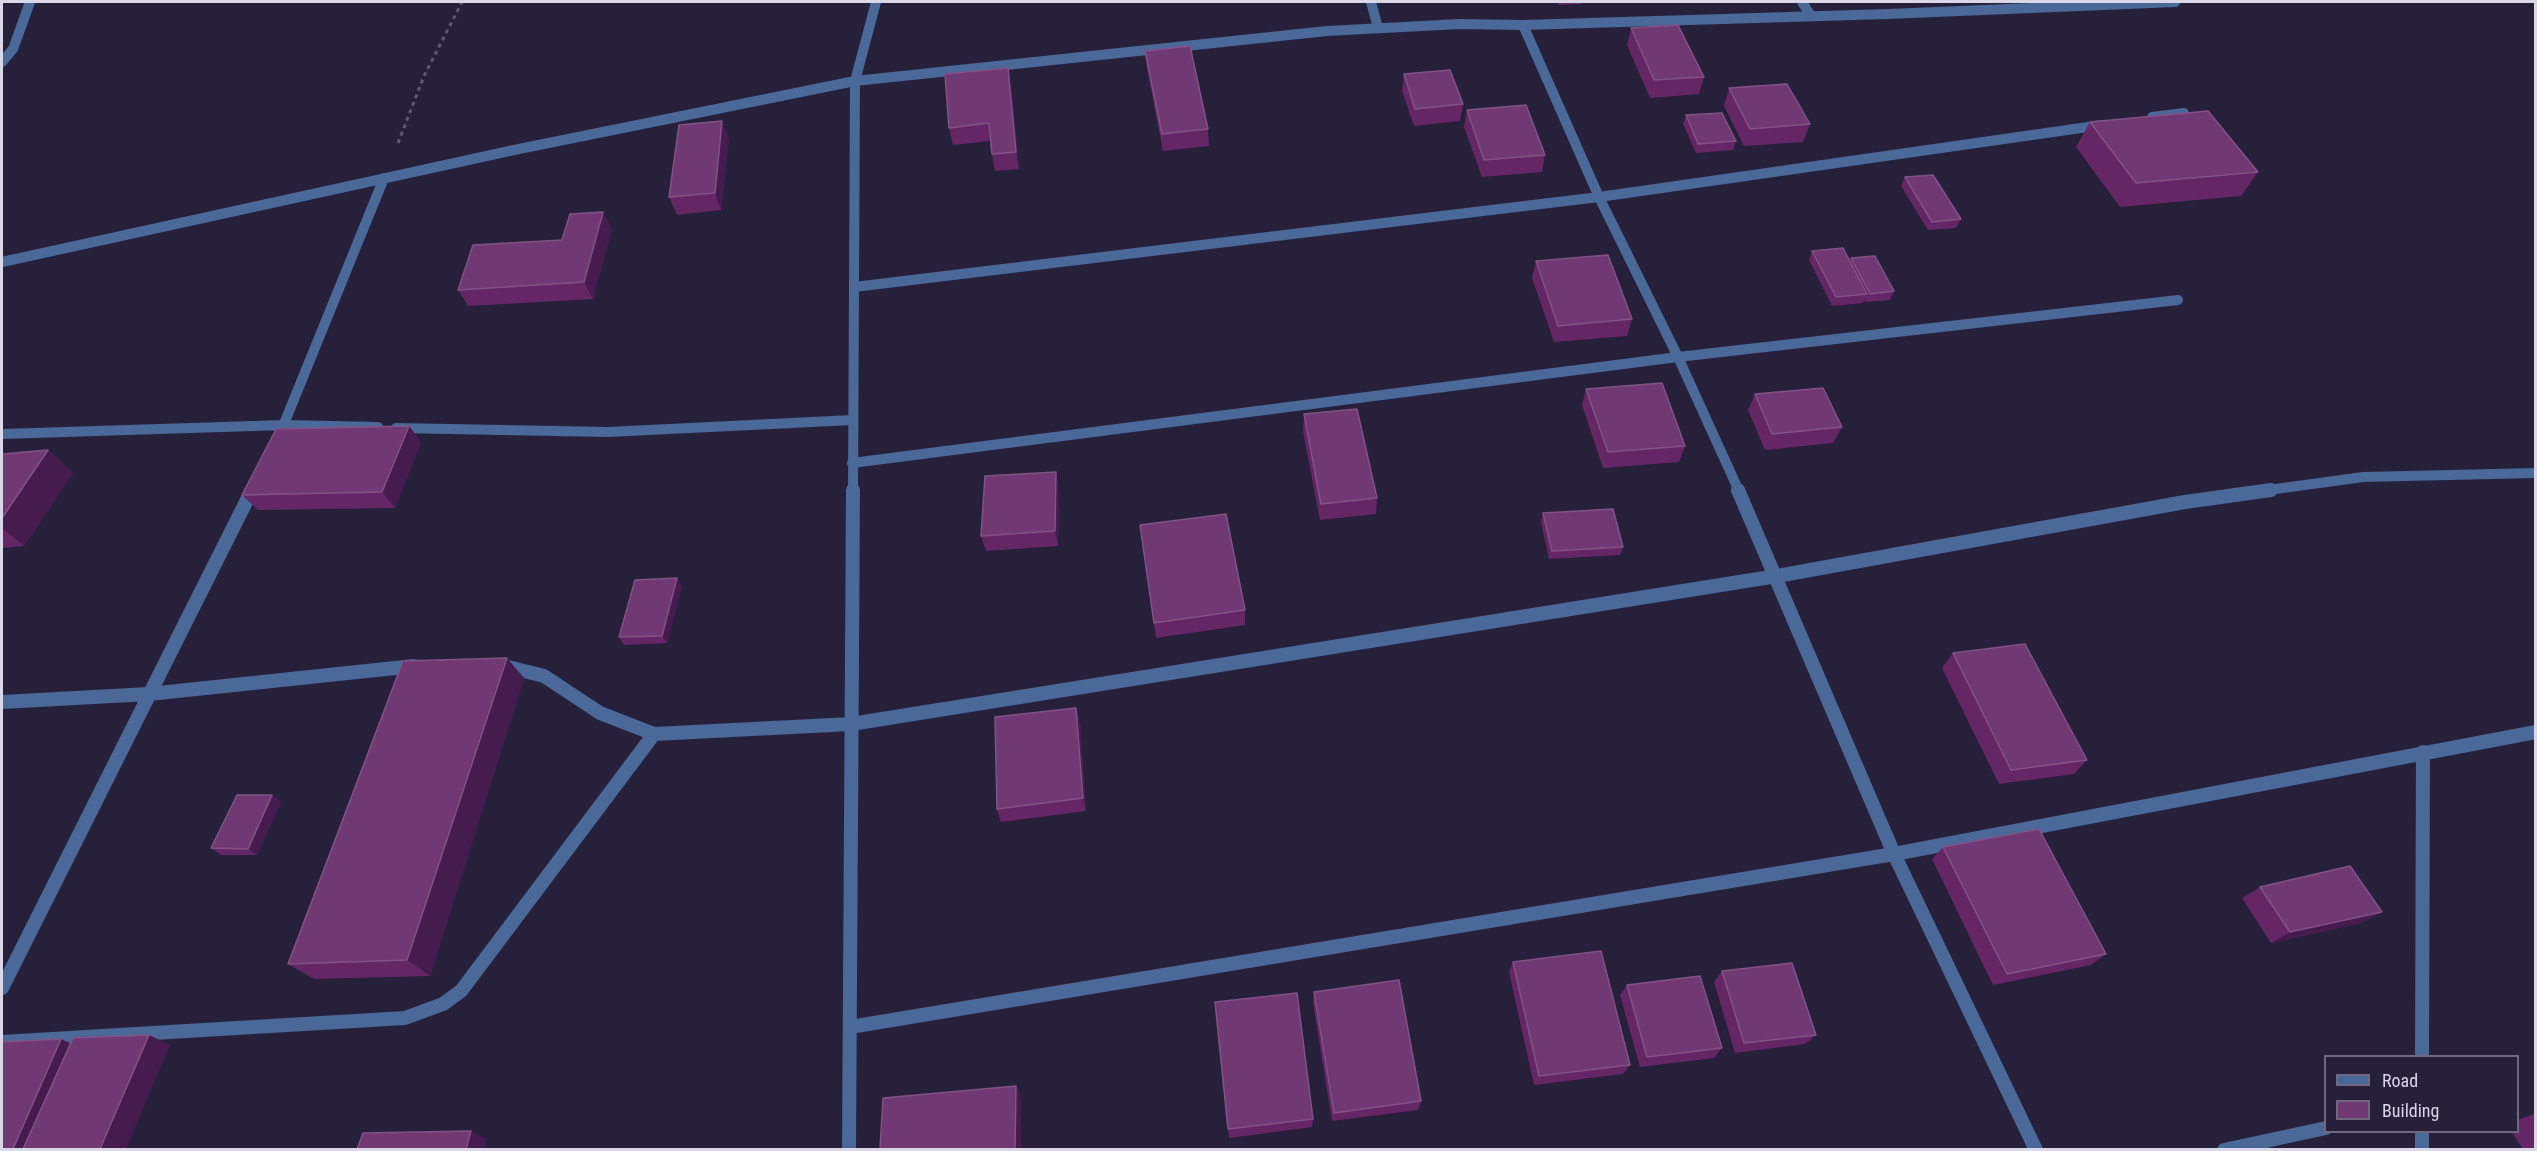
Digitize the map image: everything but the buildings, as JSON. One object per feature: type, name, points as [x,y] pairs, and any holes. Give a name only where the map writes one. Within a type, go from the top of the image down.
[{"type":"street","points":[[2,62],[13,49],[30,2]]},
{"type":"street","points":[[849,1149],[855,81],[876,2]]},
{"type":"street","points":[[1371,2],[1378,28]]},
{"type":"street","points":[[1802,2],[1811,16]]},
{"type":"street","points":[[2,262],[384,178],[855,81],[1327,31],[2175,2]]},
{"type":"street","points":[[1523,25],[1599,197],[1678,357],[1776,576],[1894,854],[2036,1149]]},
{"type":"street","points":[[2137,120],[2184,113]]},
{"type":"street","points":[[854,287],[1599,197],[2113,123]]},
{"type":"street","points":[[269,456],[285,425],[384,178]]},
{"type":"street","points":[[852,463],[1678,357],[2178,300]]},
{"type":"street","points":[[2,434],[285,425],[608,432],[853,420]]},
{"type":"street","points":[[491,664],[544,676],[600,713],[654,734],[851,724],[1776,576],[2185,502],[2362,477],[2535,473]]},
{"type":"street","points":[[2,988],[259,477]]},
{"type":"street","points":[[2,702],[149,694],[432,664]]},
{"type":"street","points":[[850,1027],[1894,854],[2535,732]]},
{"type":"street","points":[[2,1042],[405,1018],[443,1004],[461,991],[654,734]]},
{"type":"street","points":[[2422,1055],[2423,752]]},
{"type":"street","points":[[2224,1149],[2324,1128]]},
{"type":"street","points":[[2422,1133],[2422,1149]]},
{"type":"path","points":[[384,178],[424,76],[462,2]]}]
